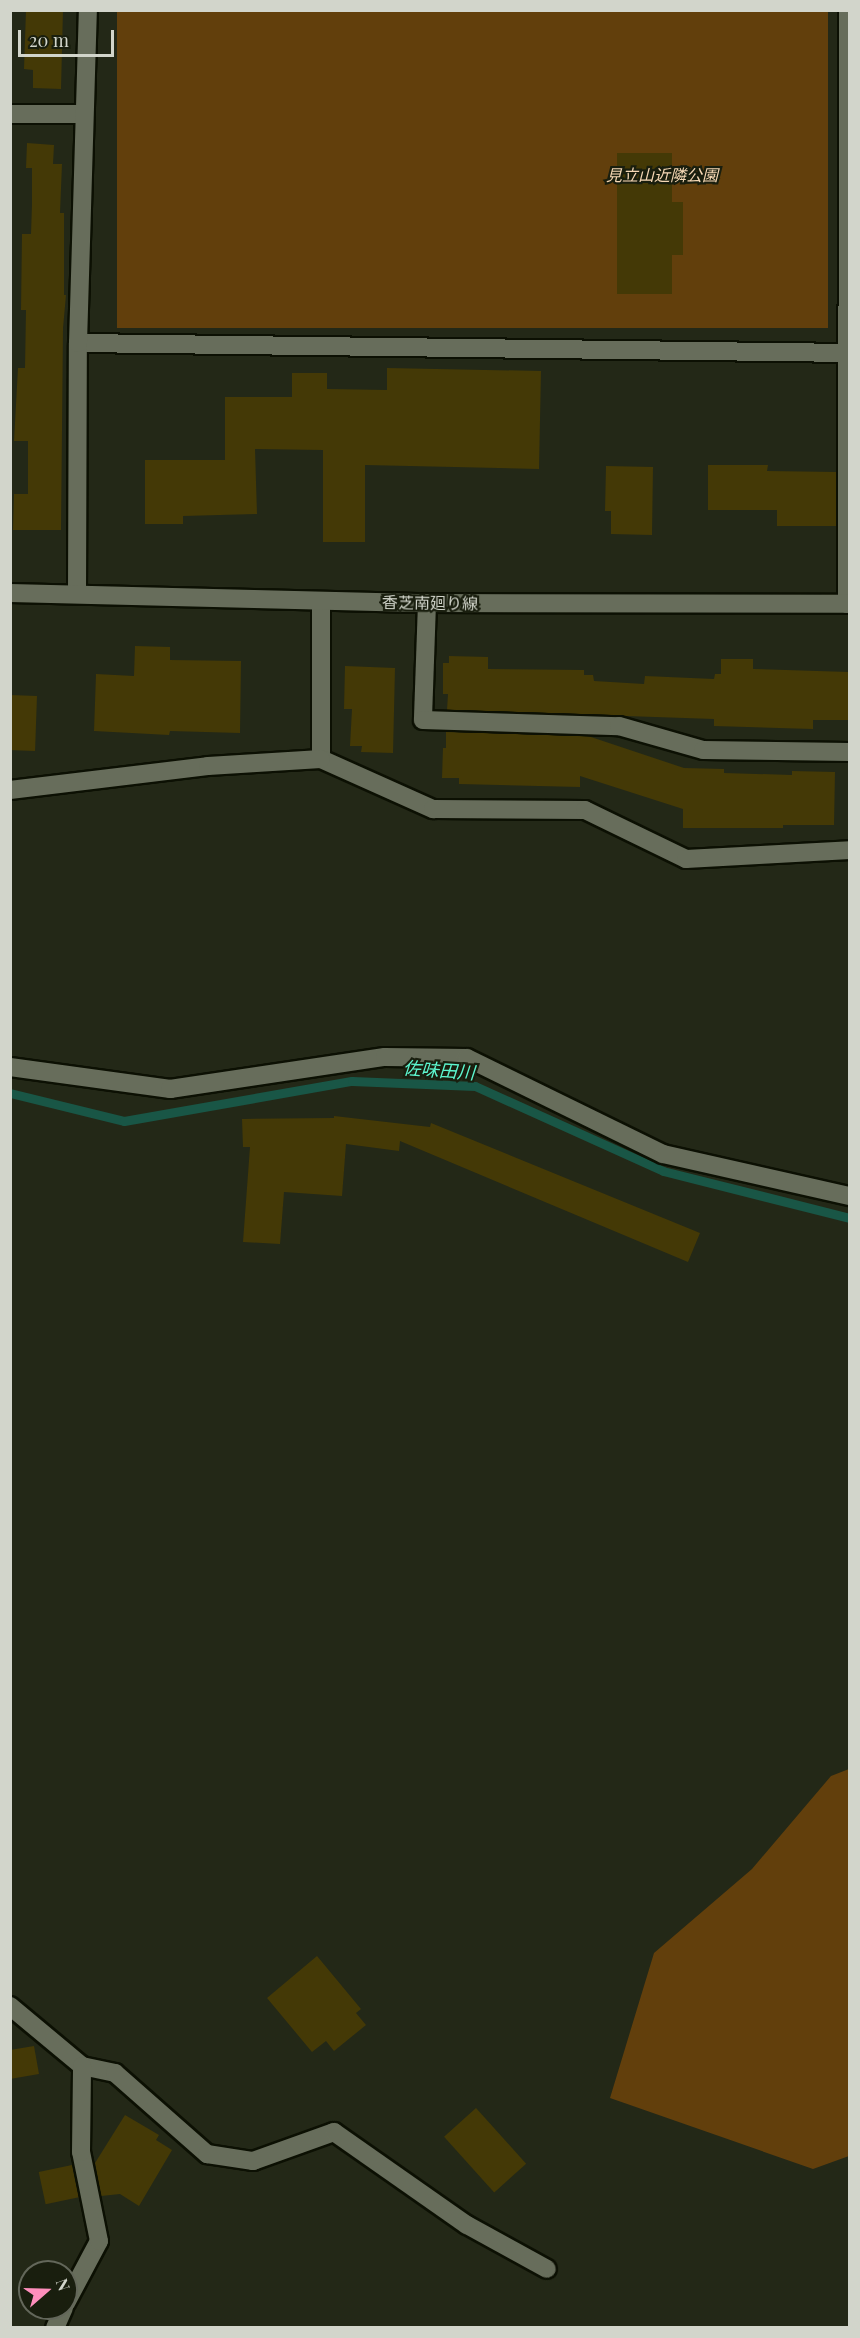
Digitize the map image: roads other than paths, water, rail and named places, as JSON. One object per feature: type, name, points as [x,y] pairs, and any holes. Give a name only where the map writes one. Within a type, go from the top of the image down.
[{"type":"street","points":[[77,593],[78,343],[88,10]]},
{"type":"street","points":[[848,10],[848,604]]},
{"type":"street","points":[[10,114],[84,114]]},
{"type":"street","points":[[78,343],[847,353]]},
{"type":"street","name":"香芝南廻り線","points":[[10,593],[427,603],[848,604]]},
{"type":"street","points":[[321,601],[321,759]]},
{"type":"street","points":[[427,603],[423,720],[619,726],[703,750],[849,752]]},
{"type":"street","points":[[10,790],[208,765],[321,759],[433,809],[585,810],[686,859],[849,850]]},
{"type":"street","points":[[10,1067],[170,1089],[385,1057],[467,1058],[663,1154],[849,1196]]},
{"type":"street","points":[[10,2006],[82,2066],[115,2073],[207,2154],[253,2162],[334,2132],[467,2225],[547,2269]]},
{"type":"street","points":[[78,2280],[99,2241],[81,2152],[82,2066]]},
{"type":"waterway","name":"佐味田川","points":[[10,1093],[124,1121],[352,1081],[475,1086],[663,1171],[850,1218]]},
{"type":"park label","name":"見立山近隣公園","points":[[662,175]]}]
